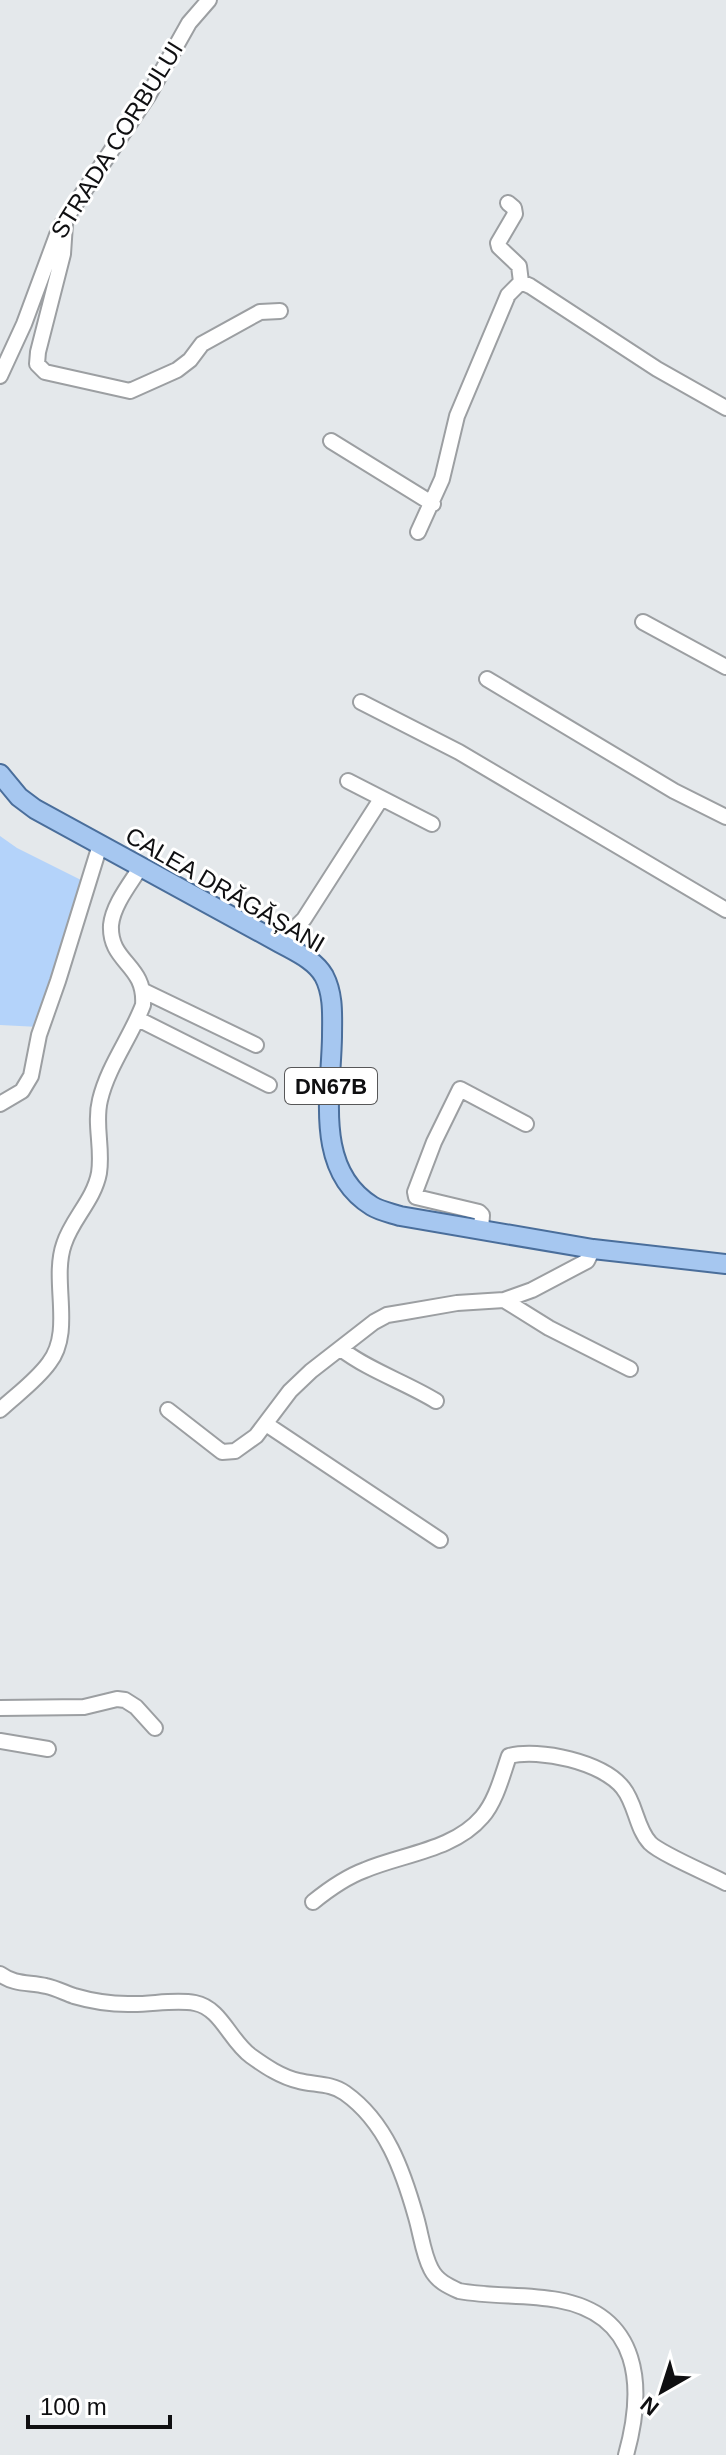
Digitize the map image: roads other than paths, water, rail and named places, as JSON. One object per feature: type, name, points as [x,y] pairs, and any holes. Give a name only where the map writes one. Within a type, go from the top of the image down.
[{"type":"main road","name":"CALEA DRĂGĂȘANI","points":[[0,774],[19,797],[35,809],[280,943],[316,966],[329,988],[332,1016],[330,1139],[337,1168],[353,1192],[374,1207],[400,1216],[593,1249],[726,1264]]},
{"type":"street","name":"STRADA CORBULUI","points":[[0,376],[66,216],[148,96],[189,23],[209,0]]},
{"type":"street","points":[[508,203],[515,214],[498,243],[519,266],[521,282]]},
{"type":"street","points":[[66,216],[63,254],[38,352],[37,364],[45,372],[130,391],[177,370],[190,360],[202,344],[239,323],[260,312],[280,311]]},
{"type":"street","points":[[521,282],[657,369],[724,402]]},
{"type":"street","points":[[418,532],[433,504],[446,468],[462,403],[508,295],[521,282]]},
{"type":"street","points":[[331,441],[433,504]]},
{"type":"street","points":[[643,622],[726,667]]},
{"type":"street","points":[[487,679],[674,791],[726,817]]},
{"type":"street","points":[[361,702],[459,752],[726,910]]},
{"type":"street","points":[[348,781],[432,824]]},
{"type":"street","points":[[280,943],[304,919],[381,799]]},
{"type":"street","points":[[0,1104],[22,1091],[31,1076],[39,1035],[100,845]]},
{"type":"street","points":[[0,1410],[50,1363],[57,1348],[61,1255],[64,1243],[90,1199],[99,1173],[99,1102],[143,1005],[144,991],[140,979],[117,951],[111,924],[140,868]]},
{"type":"street","points":[[144,991],[256,1045]]},
{"type":"street","points":[[138,1019],[269,1085]]},
{"type":"street","points":[[481,1230],[482,1215],[479,1212],[416,1197],[415,1192],[434,1142],[460,1089],[526,1124]]},
{"type":"street","points":[[168,1410],[222,1452],[235,1451],[256,1436],[290,1391],[311,1371],[363,1329],[387,1315],[457,1303],[504,1300],[587,1261],[593,1249]]},
{"type":"street","points":[[504,1300],[549,1328],[630,1369]]},
{"type":"street","points":[[341,1349],[358,1362],[436,1401]]},
{"type":"street","points":[[266,1424],[440,1540]]},
{"type":"street","points":[[0,1708],[84,1707],[125,1700],[155,1728]]},
{"type":"street","points":[[0,1747],[0,1740],[48,1749]]},
{"type":"street","points":[[313,1902],[334,1885],[366,1869],[443,1843],[469,1830],[491,1802],[509,1756],[523,1752],[544,1754],[598,1769],[622,1786],[644,1834],[655,1847],[726,1883]]},
{"type":"street","points":[[0,1974],[11,1981],[49,1986],[90,2000],[127,2004],[196,2003],[209,2008],[237,2044],[277,2073],[300,2082],[342,2090],[364,2111],[391,2148],[403,2174],[426,2255],[437,2278],[459,2291],[560,2300],[593,2312],[610,2322],[619,2332],[635,2376],[632,2432],[626,2455]]}]
